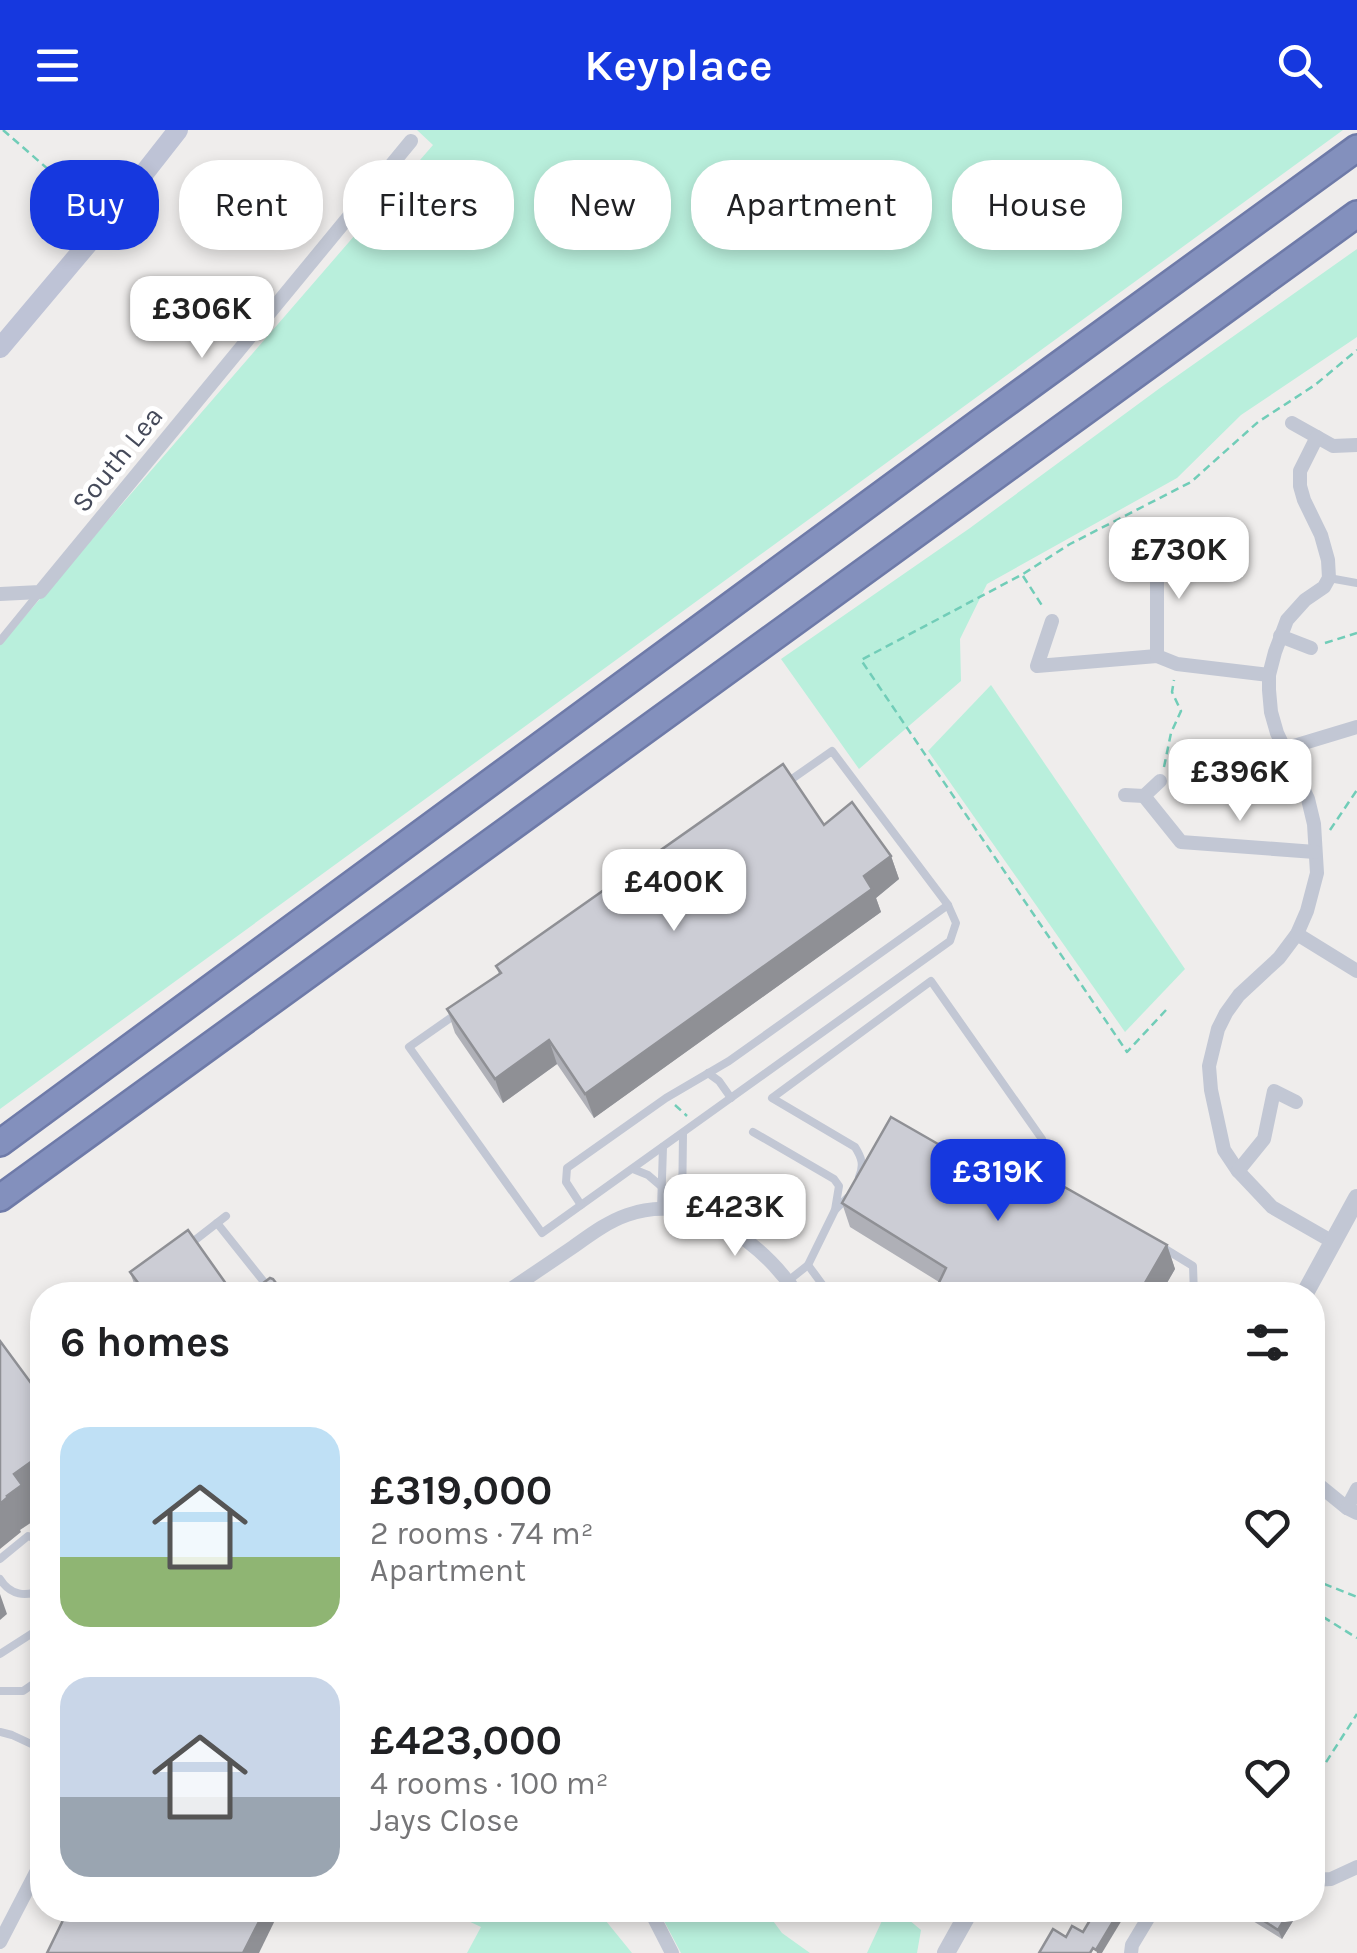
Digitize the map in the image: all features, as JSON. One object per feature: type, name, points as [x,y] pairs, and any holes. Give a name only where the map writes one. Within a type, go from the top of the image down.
[{"type":"highway","points":[[0,1143],[1357,148]]},
{"type":"highway","points":[[0,1198],[1357,214]]},
{"type":"main road","points":[[154,160],[178,130]]},
{"type":"main road","points":[[0,348],[83,250]]},
{"type":"street","name":"South Lea","points":[[40,592],[410,141]]},
{"type":"street","points":[[1292,423],[1333,446],[1357,445]]},
{"type":"street","points":[[1317,437],[1300,471],[1300,486],[1321,535],[1329,578],[1288,620],[1270,675],[1276,733],[1308,799],[1314,824],[1317,873],[1308,911],[1297,934],[1279,958],[1239,995],[1218,1029],[1210,1066],[1224,1150],[1272,1206],[1333,1242]]},
{"type":"street","points":[[1130,537],[1157,572],[1157,656]]},
{"type":"street","points":[[1157,572],[1223,569]]},
{"type":"street","points":[[0,594],[40,592]]},
{"type":"street","points":[[1052,622],[1037,666],[1157,656],[1177,664],[1270,675]]},
{"type":"street","points":[[1280,636],[1311,648]]},
{"type":"street","points":[[1284,749],[1357,726]]},
{"type":"street","points":[[1144,796],[1160,782]]},
{"type":"street","points":[[1125,794],[1144,796],[1181,842],[1316,852]]},
{"type":"street","points":[[1297,934],[1357,971]]},
{"type":"street","points":[[1238,1170],[1264,1139],[1274,1091],[1296,1102]]},
{"type":"street","points":[[1311,1282],[1357,1198]]},
{"type":"street","points":[[521,1282],[608,1224],[629,1214],[662,1210],[682,1210],[706,1217],[747,1240],[788,1281]]},
{"type":"street","points":[[1325,1490],[1352,1511],[1357,1489]]},
{"type":"street","points":[[1325,1878],[1338,1877],[1357,1866]]},
{"type":"street","points":[[0,1942],[30,1884]]},
{"type":"street","points":[[656,1922],[672,1953]]},
{"type":"street","points":[[946,1953],[963,1922]]},
{"type":"street","points":[[1131,1953],[1146,1922]]},
{"type":"lane","points":[[1329,578],[1357,582]]},
{"type":"lane","points":[[0,641],[40,592]]},
{"type":"lane","points":[[832,751],[948,904],[956,923],[950,941],[542,1233],[409,1048],[832,751]]},
{"type":"lane","points":[[581,1205],[566,1182],[567,1168],[666,1098],[729,1060],[948,904]]},
{"type":"lane","points":[[835,1210],[844,1203],[860,1174],[862,1158],[854,1147],[772,1098],[931,981],[1042,1139],[1041,1170],[1064,1188]]},
{"type":"lane","points":[[708,1073],[731,1098]]},
{"type":"lane","points":[[753,1132],[840,1186],[835,1210],[808,1265],[788,1281]]},
{"type":"lane","points":[[682,1210],[683,1134]]},
{"type":"lane","points":[[662,1210],[663,1147]]},
{"type":"lane","points":[[632,1169],[648,1175],[662,1187]]},
{"type":"lane","points":[[175,1255],[226,1216]]},
{"type":"lane","points":[[217,1223],[263,1282]]},
{"type":"lane","points":[[1161,1246],[1193,1266],[1194,1282]]},
{"type":"lane","points":[[808,1265],[820,1282]]},
{"type":"lane","points":[[140,1282],[149,1275]]},
{"type":"lane","points":[[0,1559],[30,1537]]},
{"type":"lane","points":[[0,1579],[12,1591],[30,1594]]},
{"type":"lane","points":[[0,1654],[30,1635]]},
{"type":"lane","points":[[0,1691],[23,1692],[30,1687]]},
{"type":"lane","points":[[0,1732],[30,1743]]},
{"type":"path","points":[[3,130],[38,160]]},
{"type":"path","points":[[1166,1010],[1127,1052],[860,660],[1191,482],[1258,422],[1316,385],[1357,350]]},
{"type":"path","points":[[1023,574],[1052,622]]},
{"type":"path","points":[[1311,648],[1357,633]]},
{"type":"path","points":[[1160,782],[1171,734],[1181,711],[1172,692],[1177,664]]},
{"type":"path","points":[[1316,852],[1357,790]]},
{"type":"path","points":[[666,1098],[695,1123]]},
{"type":"path","points":[[1325,1585],[1357,1597]]},
{"type":"path","points":[[1325,1618],[1357,1638]]},
{"type":"path","points":[[1325,1764],[1357,1714]]},
{"type":"green space","points":[[417,130],[1343,130],[0,1109],[0,645],[343,249],[514,250],[514,160],[420,160],[433,145]]},
{"type":"green space","points":[[1357,249],[1357,337],[1241,415],[1177,478],[987,584],[960,639],[961,681],[859,769],[781,659]]},
{"type":"green space","points":[[991,685],[1185,969],[1125,1032],[928,751]]},
{"type":"green space","points":[[470,1922],[607,1922],[632,1953],[467,1953],[481,1927]]},
{"type":"green space","points":[[665,1922],[774,1922],[782,1933],[810,1953],[681,1953]]},
{"type":"green space","points":[[881,1922],[911,1922],[921,1930],[917,1953],[867,1953]]},
{"type":"building","points":[[783,764],[824,825],[852,802],[891,856],[864,876],[872,889],[585,1094],[549,1040],[495,1079],[447,1009],[501,973],[496,966]]},
{"type":"building","points":[[891,1117],[1006,1183],[1015,1159],[1167,1245],[1146,1282],[939,1282],[946,1268],[842,1203]]},
{"type":"building","points":[[188,1230],[225,1282],[137,1282],[130,1272]]},
{"type":"building","points":[[0,1341],[30,1382],[30,1463],[14,1474],[22,1485],[0,1504]]},
{"type":"building","points":[[62,1922],[259,1922],[243,1953],[47,1953]]},
{"type":"building","points":[[1089,1922],[1113,1922],[1096,1950],[1093,1948],[1090,1953],[1039,1953],[1053,1929],[1066,1937],[1072,1926],[1083,1932]]},
{"type":"building","points":[[1266,1922],[1283,1922],[1278,1930]]}]
